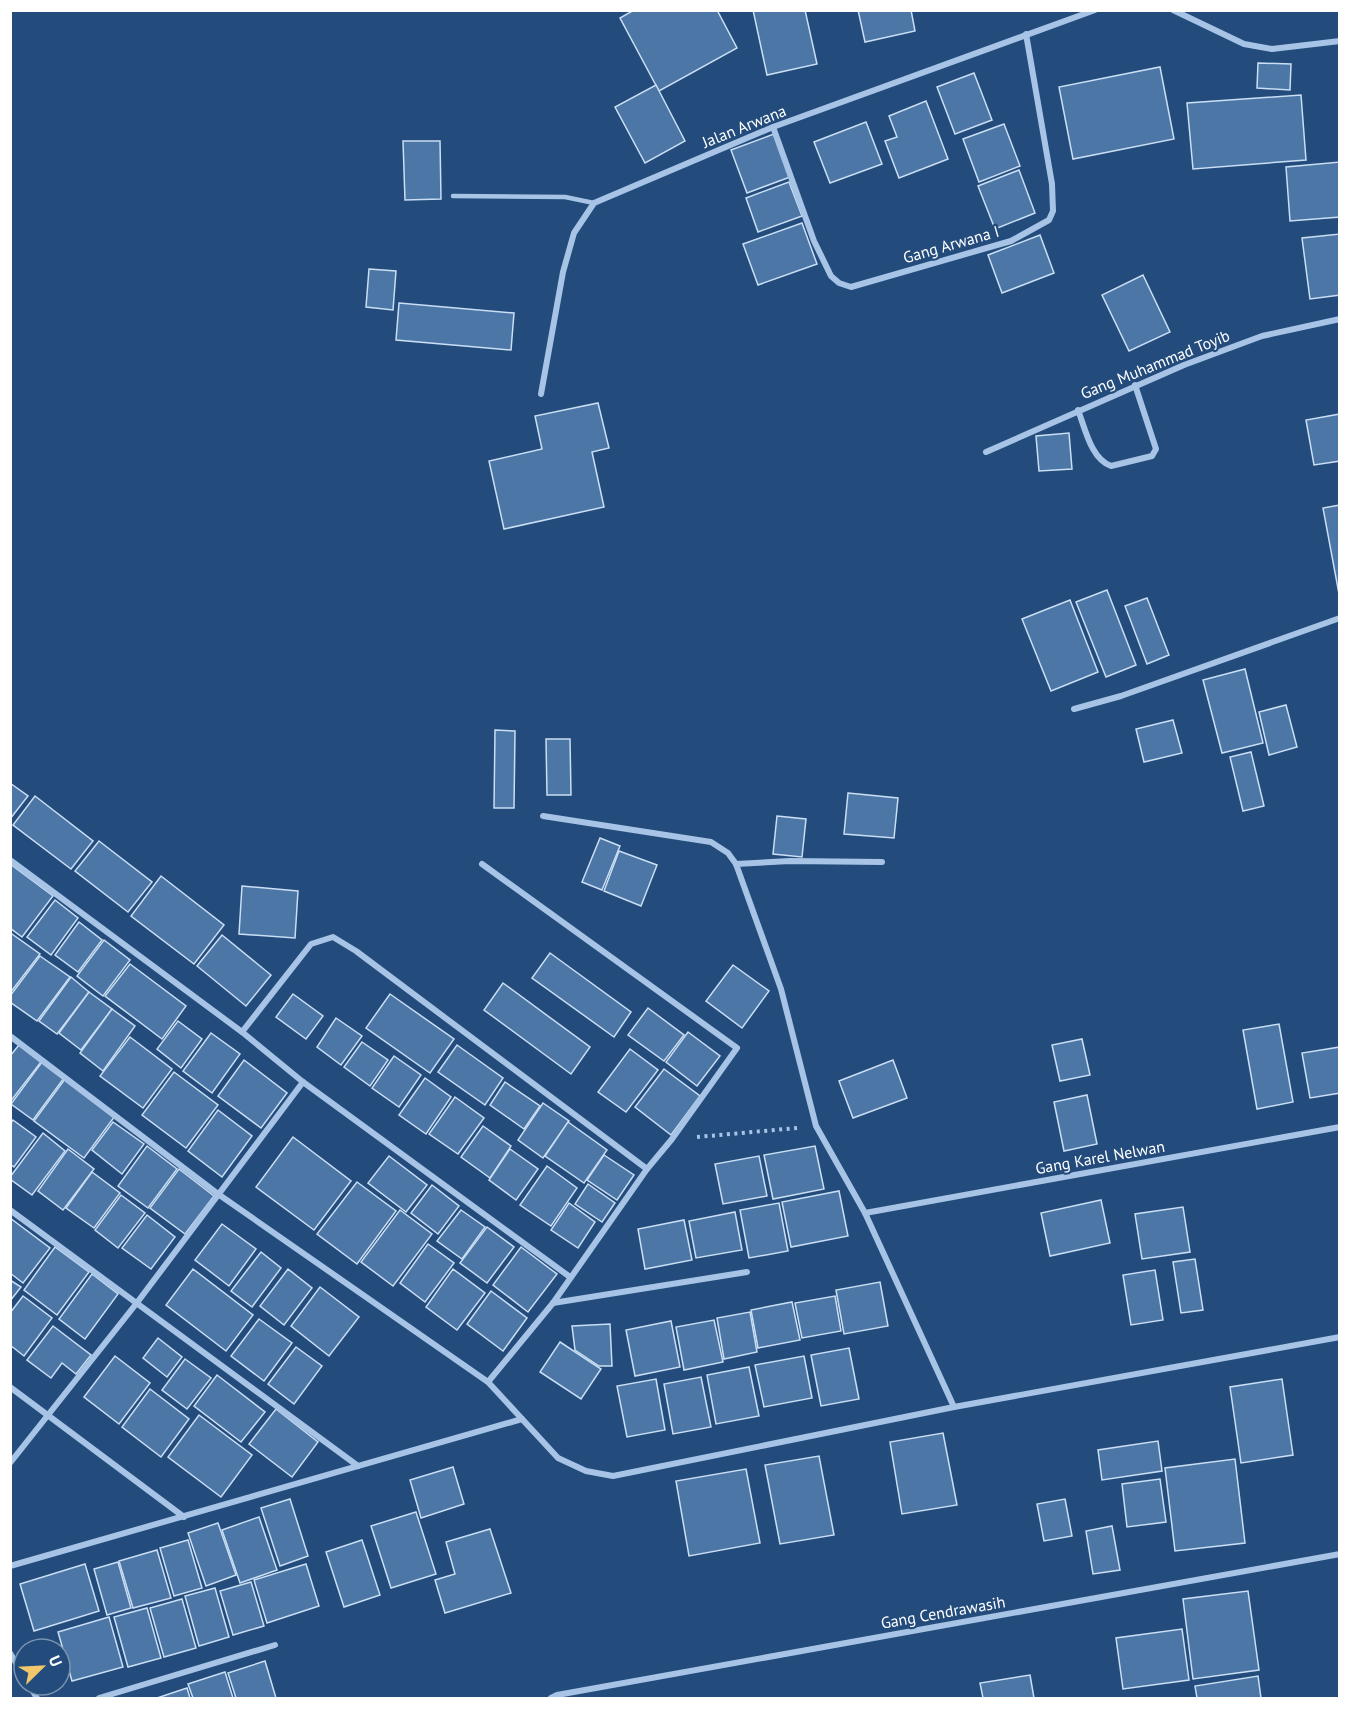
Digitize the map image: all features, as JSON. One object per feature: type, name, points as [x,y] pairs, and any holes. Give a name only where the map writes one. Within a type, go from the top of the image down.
[{"type":"street","name":"Jalan Arwana","points":[[594,203],[773,128],[1095,10]]},
{"type":"street","points":[[1173,10],[1244,44],[1272,49],[1340,41]]},
{"type":"street","name":"Gang Arwana I","points":[[773,128],[814,241],[831,276],[839,284],[851,287],[1011,241],[1049,220],[1053,212],[1052,184],[1026,34]]},
{"type":"street","points":[[541,394],[563,272],[574,233],[594,203]]},
{"type":"street","name":"Gang Muhammad Toyib","points":[[986,452],[1135,386],[1262,336],[1340,319]]},
{"type":"street","points":[[1078,410],[1096,456],[1104,464],[1111,466],[1152,456],[1155,449],[1135,386]]},
{"type":"street","points":[[1074,709],[1121,696],[1340,618]]},
{"type":"street","points":[[543,816],[711,842],[728,853],[736,864],[781,989],[816,1126],[865,1213],[954,1407]]},
{"type":"street","points":[[10,860],[242,1032],[303,1083],[570,1277]]},
{"type":"street","points":[[736,864],[790,861],[882,862]]},
{"type":"street","points":[[482,864],[737,1048],[672,1139],[647,1169],[553,1303],[488,1383]]},
{"type":"street","points":[[242,1032],[311,944],[333,937],[356,951],[647,1169]]},
{"type":"street","points":[[10,1036],[218,1194],[488,1383],[558,1458],[586,1471],[613,1476],[954,1407],[1340,1337]]},
{"type":"street","points":[[10,1463],[136,1304],[303,1083]]},
{"type":"street","name":"Gang Karel Nelwan","points":[[865,1213],[1340,1127]]},
{"type":"street","points":[[10,1210],[358,1466]]},
{"type":"street","points":[[553,1303],[747,1272]]},
{"type":"street","points":[[10,1387],[184,1516]]},
{"type":"street","points":[[10,1566],[522,1419]]},
{"type":"street","name":"Gang Cendrawasih","points":[[551,1698],[557,1695],[1340,1554]]},
{"type":"street","points":[[99,1698],[275,1645]]},
{"type":"lane","points":[[453,196],[565,196],[594,203]]},
{"type":"path","points":[[672,1139],[816,1126]]},
{"type":"building","points":[[634,10],[717,10],[737,48],[659,91],[620,18]]},
{"type":"building","points":[[753,10],[805,10],[817,64],[767,75]]},
{"type":"building","points":[[858,10],[911,10],[915,31],[865,42]]},
{"type":"building","points":[[1258,63],[1291,64],[1290,90],[1257,88]]},
{"type":"building","points":[[1160,67],[1174,139],[1073,159],[1059,87]]},
{"type":"building","points":[[974,73],[992,120],[955,134],[937,87]]},
{"type":"building","points":[[656,85],[685,141],[645,163],[615,107]]},
{"type":"building","points":[[1301,95],[1306,160],[1193,169],[1187,103]]},
{"type":"building","points":[[926,101],[948,159],[899,178],[885,141],[897,137],[889,116]]},
{"type":"building","points":[[866,122],[882,164],[830,183],[814,142]]},
{"type":"building","points":[[1004,124],[1020,166],[979,182],[963,139]]},
{"type":"building","points":[[774,134],[790,177],[747,193],[731,150]]},
{"type":"building","points":[[403,141],[440,141],[441,199],[405,200]]},
{"type":"building","points":[[1340,162],[1340,217],[1290,221],[1286,167]]},
{"type":"building","points":[[1019,170],[1035,213],[995,229],[978,186]]},
{"type":"building","points":[[789,182],[802,216],[758,232],[746,198]]},
{"type":"building","points":[[802,223],[817,264],[758,285],[743,244]]},
{"type":"building","points":[[1340,234],[1340,295],[1310,299],[1302,238]]},
{"type":"building","points":[[1040,235],[1054,273],[1002,293],[988,255]]},
{"type":"building","points":[[369,269],[396,271],[393,310],[366,307]]},
{"type":"building","points":[[1143,275],[1170,332],[1129,351],[1102,295]]},
{"type":"building","points":[[399,303],[514,313],[511,350],[396,340]]},
{"type":"building","points":[[598,403],[609,448],[592,452],[604,507],[504,529],[489,461],[542,449],[535,416]]},
{"type":"building","points":[[1340,414],[1340,461],[1314,465],[1306,420]]},
{"type":"building","points":[[1069,433],[1072,469],[1039,471],[1036,436]]},
{"type":"building","points":[[1340,505],[1340,594],[1339,594],[1323,508]]},
{"type":"building","points":[[1107,590],[1136,665],[1106,677],[1076,602]]},
{"type":"building","points":[[1147,598],[1169,655],[1147,664],[1125,606]]},
{"type":"building","points":[[1070,600],[1098,672],[1051,691],[1022,619]]},
{"type":"building","points":[[1245,669],[1263,743],[1222,753],[1203,680]]},
{"type":"building","points":[[1286,705],[1297,747],[1269,755],[1259,712]]},
{"type":"building","points":[[1173,720],[1182,753],[1144,762],[1136,729]]},
{"type":"building","points":[[495,730],[515,731],[514,808],[494,808]]},
{"type":"building","points":[[546,739],[570,739],[571,795],[547,795]]},
{"type":"building","points":[[1251,752],[1264,806],[1243,811],[1230,757]]},
{"type":"building","points":[[10,783],[28,796],[10,819]]},
{"type":"building","points":[[848,793],[898,798],[894,838],[844,834]]},
{"type":"building","points":[[35,796],[93,841],[71,869],[13,825]]},
{"type":"building","points":[[777,816],[806,819],[802,857],[773,854]]},
{"type":"building","points":[[600,838],[620,846],[602,890],[582,882]]},
{"type":"building","points":[[99,841],[152,882],[128,912],[75,871]]},
{"type":"building","points":[[619,851],[657,865],[641,906],[604,891]]},
{"type":"building","points":[[10,864],[53,896],[22,937],[10,928]]},
{"type":"building","points":[[161,876],[224,925],[194,964],[131,916]]},
{"type":"building","points":[[242,886],[298,891],[295,938],[239,934]]},
{"type":"building","points":[[55,900],[78,918],[51,955],[27,937]]},
{"type":"building","points":[[79,922],[102,940],[78,972],[55,955]]},
{"type":"building","points":[[12,934],[40,954],[10,993],[10,936]]},
{"type":"building","points":[[222,935],[271,975],[246,1006],[197,966]]},
{"type":"building","points":[[104,940],[130,960],[103,996],[77,976]]},
{"type":"building","points":[[550,953],[631,1012],[614,1037],[532,978]]},
{"type":"building","points":[[40,956],[70,977],[37,1021],[10,1002],[10,996]]},
{"type":"building","points":[[130,964],[186,1006],[162,1039],[105,996]]},
{"type":"building","points":[[733,965],[769,991],[742,1028],[706,1001]]},
{"type":"building","points":[[71,977],[89,992],[57,1034],[39,1021]]},
{"type":"building","points":[[503,983],[590,1047],[571,1074],[484,1010]]},
{"type":"building","points":[[89,992],[112,1009],[81,1050],[59,1033]]},
{"type":"building","points":[[293,994],[323,1016],[306,1039],[276,1017]]},
{"type":"building","points":[[390,994],[454,1039],[430,1073],[366,1028]]},
{"type":"building","points":[[648,1008],[684,1035],[664,1061],[628,1035]]},
{"type":"building","points":[[112,1009],[135,1026],[103,1071],[80,1053]]},
{"type":"building","points":[[336,1018],[362,1036],[341,1065],[317,1047]]},
{"type":"building","points":[[178,1021],[202,1039],[181,1068],[157,1049]]},
{"type":"building","points":[[1279,1024],[1293,1102],[1257,1109],[1243,1030]]},
{"type":"building","points":[[688,1032],[720,1056],[697,1086],[666,1062]]},
{"type":"building","points":[[211,1033],[240,1054],[212,1093],[183,1071]]},
{"type":"building","points":[[130,1037],[172,1069],[143,1108],[100,1076]]},
{"type":"building","points":[[1082,1039],[1090,1075],[1060,1081],[1052,1045]]},
{"type":"building","points":[[362,1042],[388,1060],[370,1086],[344,1067]]},
{"type":"building","points":[[19,1045],[41,1062],[10,1102],[10,1056]]},
{"type":"building","points":[[457,1045],[503,1078],[485,1105],[438,1072]]},
{"type":"building","points":[[1340,1047],[1340,1093],[1310,1098],[1302,1053]]},
{"type":"building","points":[[630,1049],[658,1070],[626,1112],[598,1092]]},
{"type":"building","points":[[394,1056],[421,1075],[399,1107],[372,1088]]},
{"type":"building","points":[[244,1060],[287,1093],[261,1128],[218,1096]]},
{"type":"building","points":[[893,1060],[907,1098],[853,1118],[839,1081]]},
{"type":"building","points":[[42,1062],[64,1078],[33,1120],[11,1104]]},
{"type":"building","points":[[664,1069],[700,1096],[671,1135],[635,1107]]},
{"type":"building","points":[[174,1072],[218,1105],[186,1148],[142,1115]]},
{"type":"building","points":[[425,1078],[451,1097],[426,1134],[399,1115]]},
{"type":"building","points":[[65,1079],[115,1116],[84,1158],[34,1121]]},
{"type":"building","points":[[505,1082],[540,1106],[524,1129],[490,1105]]},
{"type":"building","points":[[1087,1095],[1097,1144],[1064,1151],[1054,1102]]},
{"type":"building","points":[[455,1097],[484,1118],[458,1154],[429,1134]]},
{"type":"building","points":[[543,1103],[569,1121],[543,1158],[518,1140]]},
{"type":"building","points":[[218,1110],[252,1136],[222,1177],[188,1151]]},
{"type":"building","points":[[13,1120],[36,1137],[14,1167],[10,1164],[10,1124]]},
{"type":"building","points":[[113,1122],[144,1144],[122,1174],[92,1150]]},
{"type":"building","points":[[568,1122],[607,1150],[584,1183],[545,1156]]},
{"type":"building","points":[[483,1126],[511,1146],[490,1178],[461,1157]]},
{"type":"building","points":[[43,1133],[65,1151],[32,1195],[10,1177]]},
{"type":"building","points":[[293,1137],[351,1181],[314,1230],[256,1187]]},
{"type":"building","points":[[147,1146],[177,1169],[148,1208],[118,1186]]},
{"type":"building","points":[[815,1146],[824,1189],[773,1199],[764,1155]]},
{"type":"building","points":[[68,1149],[94,1169],[63,1210],[38,1191]]},
{"type":"building","points":[[510,1149],[538,1169],[516,1200],[489,1180]]},
{"type":"building","points":[[604,1155],[634,1175],[617,1200],[587,1180]]},
{"type":"building","points":[[389,1156],[427,1185],[406,1212],[368,1183]]},
{"type":"building","points":[[759,1156],[767,1196],[723,1204],[715,1164]]},
{"type":"building","points":[[547,1166],[577,1188],[551,1226],[520,1205]]},
{"type":"building","points":[[179,1169],[214,1196],[185,1234],[150,1208]]},
{"type":"building","points":[[92,1172],[120,1193],[94,1228],[66,1208]]},
{"type":"building","points":[[357,1182],[396,1211],[357,1264],[317,1234]]},
{"type":"building","points":[[588,1184],[615,1203],[602,1222],[575,1204]]},
{"type":"building","points":[[432,1185],[459,1206],[438,1234],[411,1213]]},
{"type":"building","points":[[839,1191],[848,1236],[791,1247],[782,1202]]},
{"type":"building","points":[[121,1195],[145,1213],[118,1248],[95,1230]]},
{"type":"building","points":[[1101,1200],[1110,1243],[1050,1256],[1041,1213]]},
{"type":"building","points":[[569,1203],[595,1222],[578,1248],[551,1230]]},
{"type":"building","points":[[779,1203],[788,1251],[749,1258],[740,1210]]},
{"type":"building","points":[[1183,1207],[1190,1252],[1142,1259],[1135,1214]]},
{"type":"building","points":[[400,1210],[432,1234],[393,1286],[361,1262]]},
{"type":"building","points":[[461,1210],[485,1227],[462,1259],[437,1241]]},
{"type":"building","points":[[735,1212],[742,1250],[696,1258],[689,1221]]},
{"type":"building","points":[[147,1215],[175,1237],[151,1269],[122,1248]]},
{"type":"building","points":[[10,1218],[50,1248],[23,1283],[10,1273]]},
{"type":"building","points":[[684,1220],[692,1260],[645,1269],[638,1229]]},
{"type":"building","points":[[222,1224],[256,1249],[229,1286],[195,1260]]},
{"type":"building","points":[[487,1227],[514,1247],[487,1283],[460,1263]]},
{"type":"building","points":[[428,1244],[454,1263],[425,1302],[400,1283]]},
{"type":"building","points":[[55,1247],[89,1272],[57,1315],[24,1290]]},
{"type":"building","points":[[521,1247],[557,1274],[528,1312],[493,1285]]},
{"type":"building","points":[[261,1252],[281,1268],[252,1307],[231,1291]]},
{"type":"building","points":[[1195,1259],[1203,1310],[1181,1313],[1173,1262]]},
{"type":"building","points":[[193,1269],[253,1315],[226,1351],[166,1305]]},
{"type":"building","points":[[288,1269],[312,1288],[284,1325],[260,1306]]},
{"type":"building","points":[[453,1269],[485,1293],[457,1330],[426,1307]]},
{"type":"building","points":[[1155,1270],[1163,1320],[1131,1325],[1123,1275]]},
{"type":"building","points":[[92,1274],[118,1294],[85,1339],[59,1319]]},
{"type":"building","points":[[10,1280],[21,1287],[10,1301]]},
{"type":"building","points":[[880,1282],[888,1326],[844,1334],[836,1290]]},
{"type":"building","points":[[320,1287],[359,1317],[329,1356],[291,1326]]},
{"type":"building","points":[[491,1291],[527,1318],[503,1351],[467,1324]]},
{"type":"building","points":[[23,1296],[52,1318],[24,1356],[10,1345],[10,1313]]},
{"type":"building","points":[[835,1296],[841,1331],[802,1338],[795,1303]]},
{"type":"building","points":[[792,1302],[800,1340],[758,1348],[751,1310]]},
{"type":"building","points":[[750,1312],[757,1352],[724,1359],[717,1318]]},
{"type":"building","points":[[259,1319],[292,1343],[264,1381],[231,1356]]},
{"type":"building","points":[[714,1320],[723,1362],[684,1370],[676,1327]]},
{"type":"building","points":[[671,1321],[680,1367],[635,1376],[626,1330]]},
{"type":"building","points":[[610,1324],[612,1366],[599,1366],[575,1350],[572,1326]]},
{"type":"building","points":[[53,1326],[91,1355],[76,1374],[62,1363],[51,1378],[27,1360]]},
{"type":"building","points":[[158,1338],[182,1357],[167,1377],[143,1358]]},
{"type":"building","points":[[560,1342],[601,1369],[581,1399],[540,1372]]},
{"type":"building","points":[[296,1347],[322,1366],[294,1404],[268,1384]]},
{"type":"building","points":[[849,1348],[859,1399],[821,1406],[811,1355]]},
{"type":"building","points":[[115,1356],[150,1383],[119,1424],[84,1397]]},
{"type":"building","points":[[804,1356],[812,1398],[764,1407],[755,1365]]},
{"type":"building","points":[[185,1359],[211,1378],[187,1409],[162,1390]]},
{"type":"building","points":[[749,1367],[759,1416],[716,1424],[707,1375]]},
{"type":"building","points":[[217,1375],[265,1412],[241,1442],[194,1406]]},
{"type":"building","points":[[701,1377],[711,1427],[673,1434],[664,1384]]},
{"type":"building","points":[[656,1379],[665,1430],[627,1437],[617,1386]]},
{"type":"building","points":[[1282,1379],[1293,1455],[1241,1463],[1230,1387]]},
{"type":"building","points":[[150,1389],[189,1419],[161,1457],[122,1427]]},
{"type":"building","points":[[276,1409],[318,1442],[292,1477],[249,1444]]},
{"type":"building","points":[[199,1415],[252,1455],[221,1497],[168,1457]]},
{"type":"building","points":[[943,1433],[957,1505],[902,1514],[890,1442]]},
{"type":"building","points":[[1158,1441],[1162,1471],[1102,1480],[1098,1450]]},
{"type":"building","points":[[819,1456],[834,1535],[780,1544],[765,1465]]},
{"type":"building","points":[[1235,1459],[1245,1543],[1175,1551],[1165,1468]]},
{"type":"building","points":[[453,1467],[464,1504],[421,1518],[410,1480]]},
{"type":"building","points":[[746,1469],[760,1543],[689,1556],[676,1481]]},
{"type":"building","points":[[1160,1479],[1166,1522],[1127,1527],[1122,1484]]},
{"type":"building","points":[[290,1499],[308,1556],[280,1566],[261,1508]]},
{"type":"building","points":[[1065,1499],[1072,1536],[1044,1541],[1037,1504]]},
{"type":"building","points":[[416,1512],[436,1574],[391,1588],[371,1526]]},
{"type":"building","points":[[259,1517],[277,1570],[240,1583],[222,1530]]},
{"type":"building","points":[[218,1523],[236,1575],[206,1586],[188,1533]]},
{"type":"building","points":[[1112,1526],[1120,1570],[1093,1574],[1086,1531]]},
{"type":"building","points":[[490,1529],[511,1593],[445,1613],[435,1580],[455,1574],[446,1542]]},
{"type":"building","points":[[188,1540],[202,1588],[174,1596],[160,1548]]},
{"type":"building","points":[[362,1540],[380,1595],[344,1607],[326,1552]]},
{"type":"building","points":[[157,1550],[171,1598],[133,1608],[119,1561]]},
{"type":"building","points":[[118,1562],[131,1608],[107,1615],[94,1569]]},
{"type":"building","points":[[85,1564],[99,1611],[34,1631],[20,1584]]},
{"type":"building","points":[[306,1564],[319,1606],[267,1623],[254,1580]]},
{"type":"building","points":[[251,1582],[264,1626],[233,1635],[220,1591]]},
{"type":"building","points":[[215,1588],[229,1637],[199,1646],[185,1596]]},
{"type":"building","points":[[1248,1591],[1259,1670],[1193,1679],[1183,1599]]},
{"type":"building","points":[[182,1599],[196,1648],[164,1657],[150,1608]]},
{"type":"building","points":[[147,1608],[161,1658],[128,1667],[114,1617]]},
{"type":"building","points":[[109,1617],[123,1667],[72,1681],[72,1637],[59,1637],[58,1632]]},
{"type":"building","points":[[1182,1629],[1189,1680],[1123,1689],[1116,1638]]},
{"type":"building","points":[[265,1661],[276,1698],[236,1698],[228,1673]]},
{"type":"building","points":[[225,1672],[233,1698],[193,1698],[188,1684]]},
{"type":"building","points":[[1030,1675],[1034,1698],[983,1698],[980,1683]]},
{"type":"building","points":[[1258,1676],[1261,1698],[1197,1698],[1195,1686]]},
{"type":"building","points":[[187,1688],[190,1698],[157,1698]]}]
